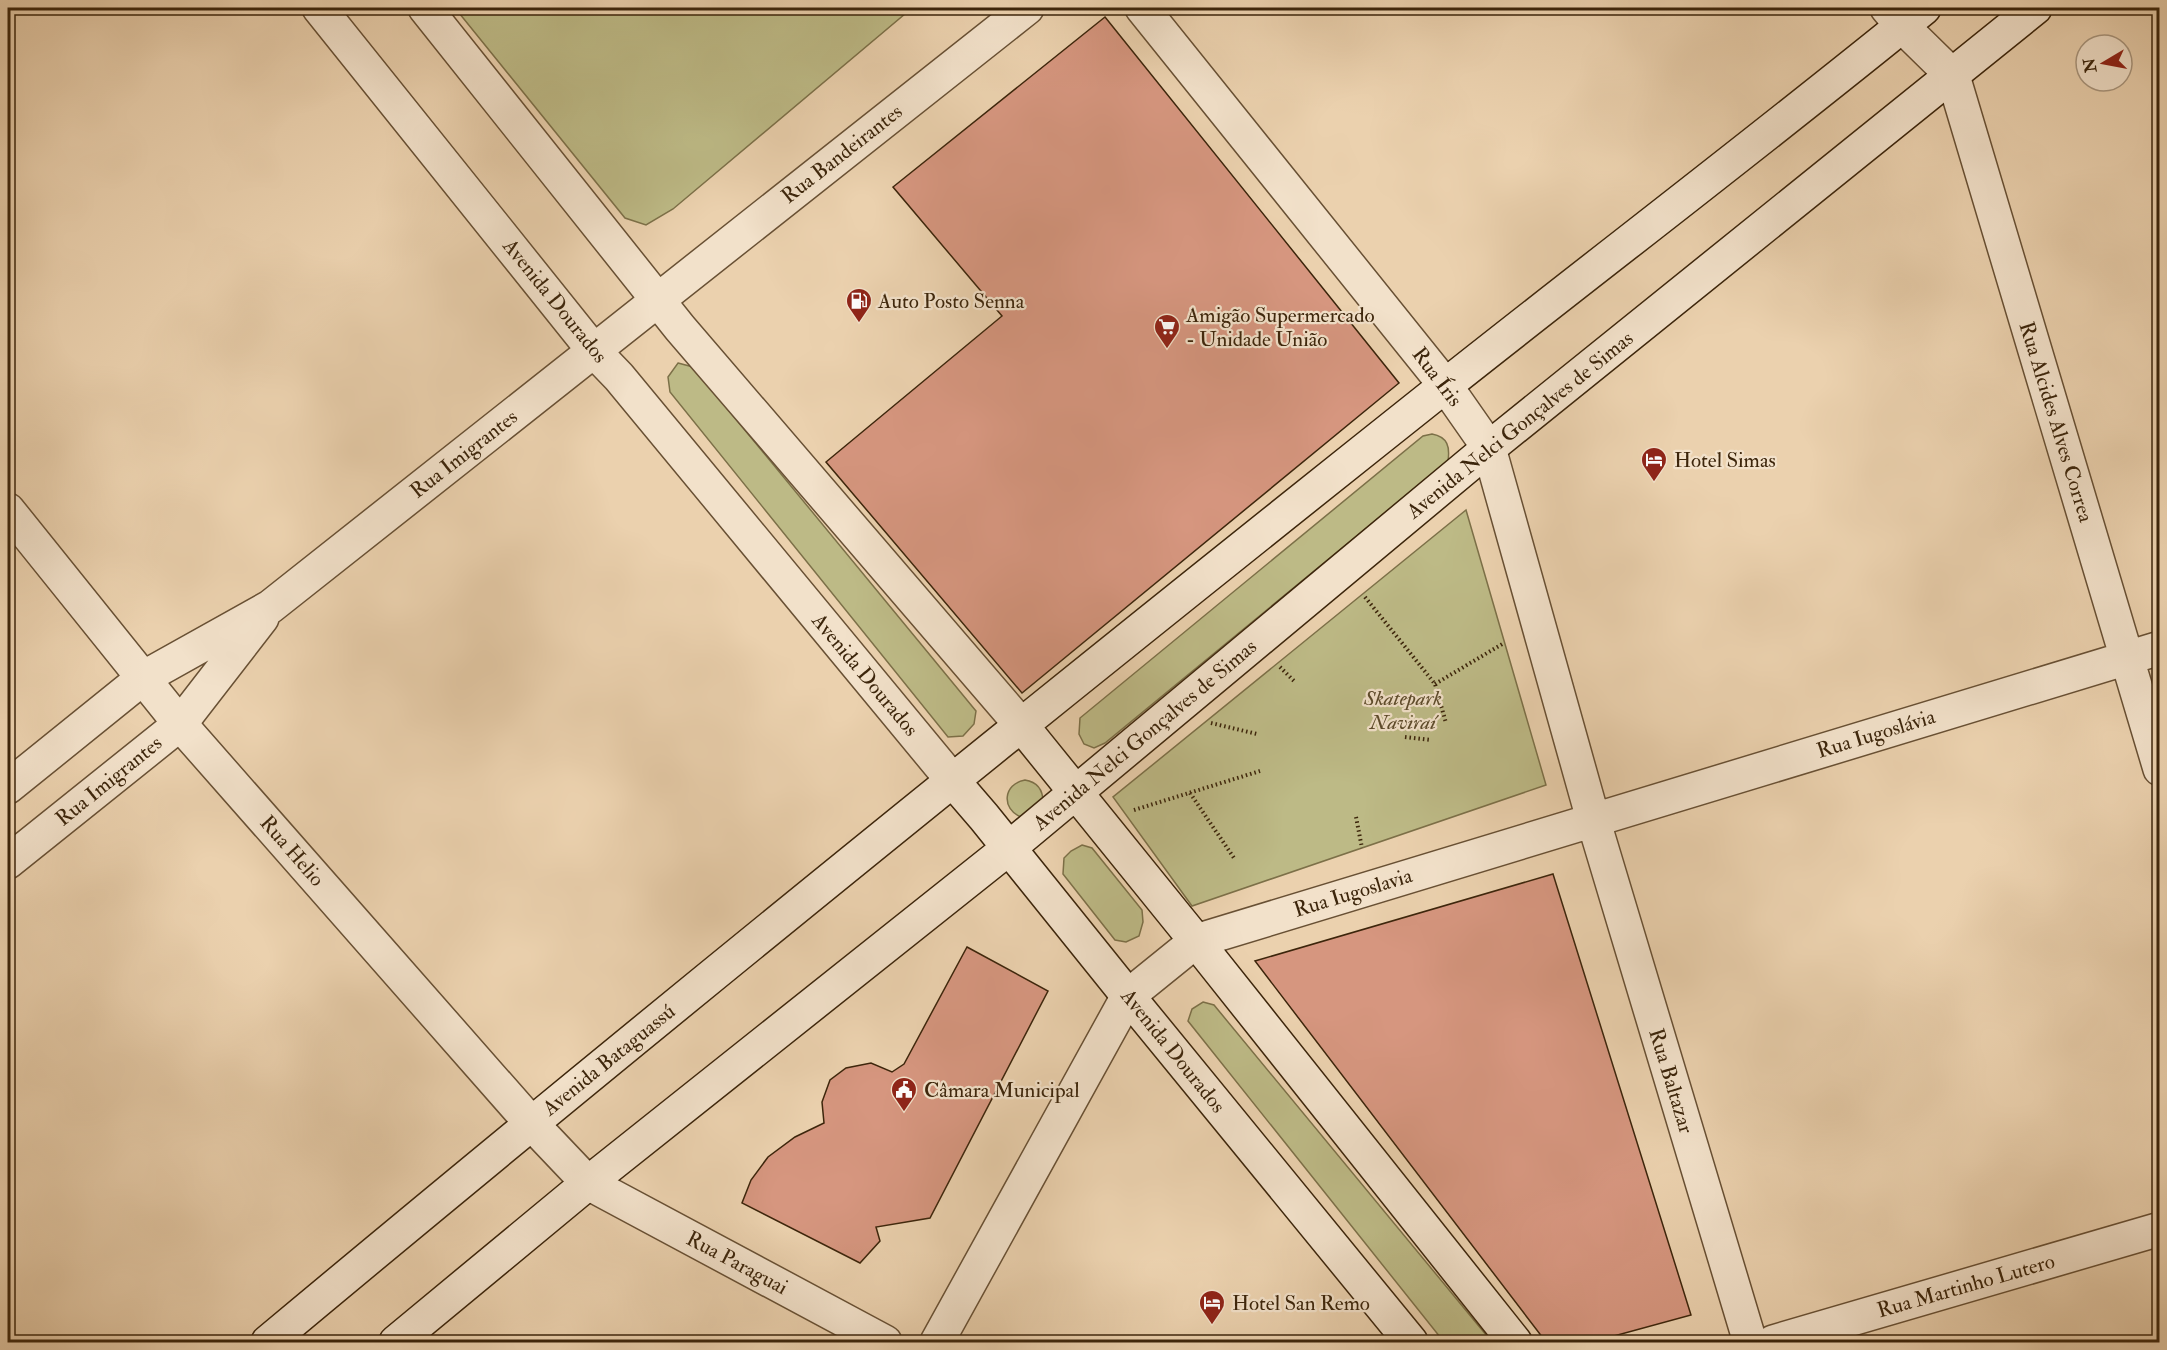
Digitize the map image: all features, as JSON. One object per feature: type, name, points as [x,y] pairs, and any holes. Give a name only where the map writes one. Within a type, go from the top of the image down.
[{"type":"street","name":"Avenida Dourados","points":[[319,8],[594,351],[619,377],[1009,848],[1411,1342]]},
{"type":"street","points":[[425,8],[657,301],[1022,726],[1515,1342]]},
{"type":"street","name":"Rua Bandeirantes","points":[[657,301],[1027,8]]},
{"type":"street","name":"Rua Íris","points":[[1142,8],[1446,386],[1489,448],[1593,819]]},
{"type":"street","name":"Avenida Nelci Gonçalves de Simas","points":[[1009,848],[1489,448],[2035,8]]},
{"type":"street","points":[[953,781],[1446,386],[1904,14],[1953,76]]},
{"type":"street","name":"Rua Alcides Alves Correa","points":[[1953,76],[2160,769]]},
{"type":"street","name":"Rua Imigrantes","points":[[8,787],[143,678],[270,607],[657,301]]},
{"type":"street","name":"Rua Helio","points":[[8,510],[180,724],[531,1123],[588,1184]]},
{"type":"street","name":"Rua Imigrantes","points":[[8,862],[180,724],[270,607]]},
{"type":"street","name":"Rua Iugoslávia","points":[[1593,819],[2160,648]]},
{"type":"street","name":"Avenida Bataguassú","points":[[268,1342],[531,1123],[953,781]]},
{"type":"street","name":"Rua Iugoslavia","points":[[1128,996],[1196,941],[1593,819]]},
{"type":"street","name":"Rua Baltazar","points":[[1593,819],[1750,1342]]},
{"type":"street","points":[[396,1342],[588,1184],[1009,848]]},
{"type":"street","points":[[937,1342],[1128,996]]},
{"type":"street","name":"Rua Paraguai","points":[[588,1184],[885,1342]]},
{"type":"street","name":"Rua Martinho Lutero","points":[[1773,1342],[2160,1229]]},
{"type":"path","points":[[1363,594],[1436,684],[1446,723]]},
{"type":"path","points":[[1436,684],[1504,644]]},
{"type":"path","points":[[1276,664],[1294,681]]},
{"type":"path","points":[[1205,722],[1257,734]]},
{"type":"path","points":[[1405,737],[1431,740]]},
{"type":"path","points":[[1124,812],[1260,771]]},
{"type":"path","points":[[1190,793],[1234,858]]},
{"type":"path","points":[[1356,817],[1362,848]]},
{"type":"green space","points":[[455,8],[912,8],[673,209],[646,225],[625,218]]},
{"type":"green space","points":[[678,363],[693,367],[976,711],[974,724],[963,736],[948,737],[670,392],[668,377]]},
{"type":"green space","points":[[1432,434],[1447,443],[1448,461],[1105,743],[1094,748],[1084,744],[1079,734],[1080,718],[1423,436]]},
{"type":"green space","name":"Skatepark Naviraí","points":[[1466,510],[1546,785],[1192,906],[1113,797]]},
{"type":"green space","points":[[1025,780],[1033,782],[1038,787],[1042,793],[1043,802],[1021,817],[1010,808],[1007,797],[1012,786]]},
{"type":"green space","points":[[1082,845],[1092,848],[1142,910],[1143,922],[1139,936],[1126,942],[1115,940],[1063,874],[1064,858]]},
{"type":"green space","points":[[1203,1002],[1214,1005],[1492,1342],[1444,1342],[1188,1021],[1192,1009]]},
{"type":"building","name":"Amigão Supermercado - Unidade União","points":[[1105,17],[1399,383],[1022,693],[826,462],[1002,316],[893,187]]},
{"type":"building","points":[[1553,874],[1691,1315],[1592,1342],[1546,1342],[1255,961]]},
{"type":"building","name":"Câmara Municipal","points":[[967,947],[1048,991],[930,1218],[876,1227],[880,1241],[860,1263],[742,1203],[751,1180],[768,1157],[795,1137],[824,1123],[822,1102],[830,1080],[846,1068],[871,1063],[892,1072],[904,1064]]},
{"type":"place","name":"Auto Posto Senna","points":[[859,324]]},
{"type":"place","name":"Amigão Supermercado - Unidade União","points":[[1167,350]]},
{"type":"place","name":"Hotel Simas","points":[[1654,483]]},
{"type":"place","name":"Câmara Municipal","points":[[904,1113]]},
{"type":"place","name":"Hotel San Remo","points":[[1212,1326]]}]
